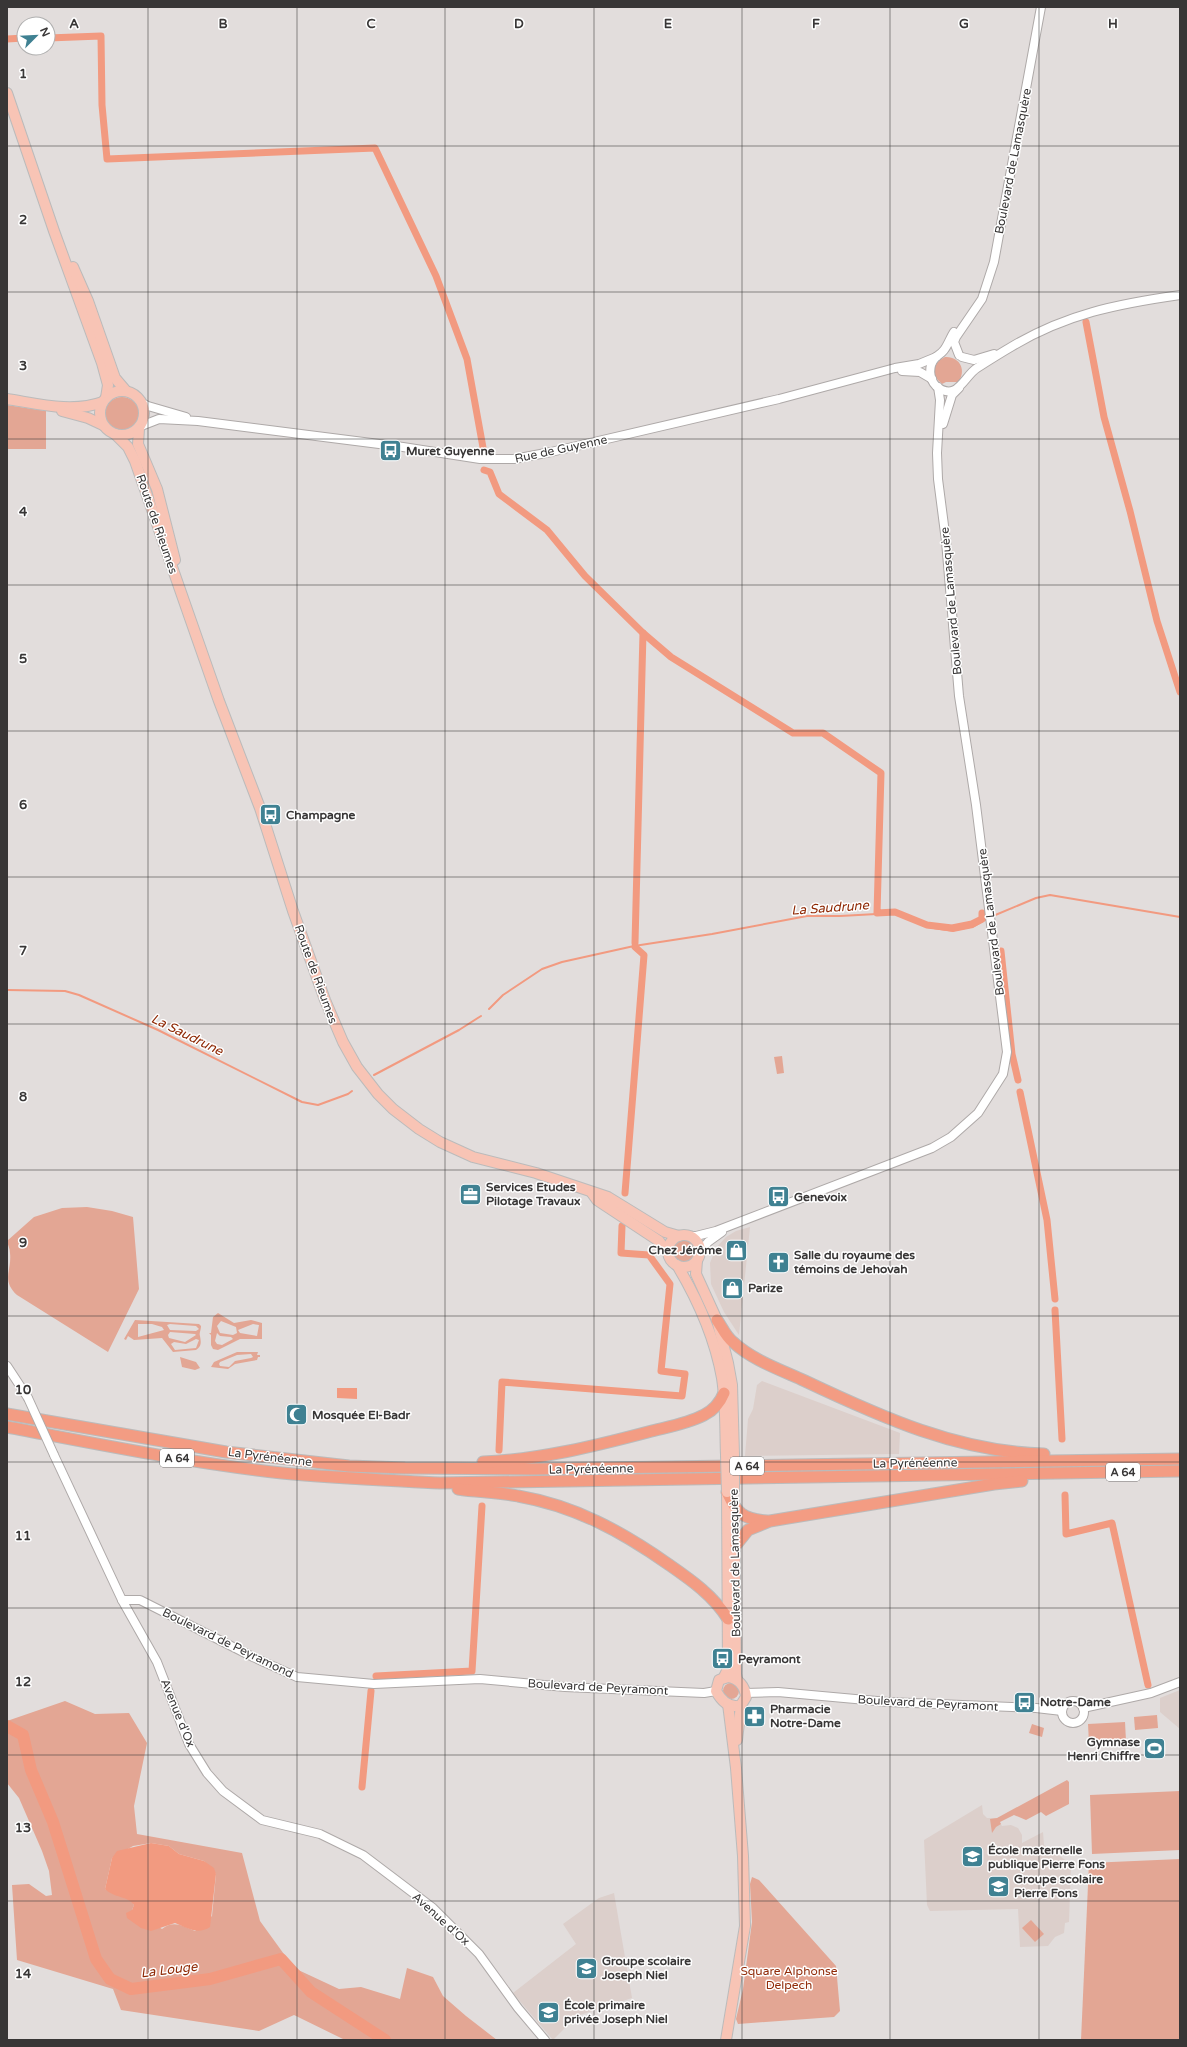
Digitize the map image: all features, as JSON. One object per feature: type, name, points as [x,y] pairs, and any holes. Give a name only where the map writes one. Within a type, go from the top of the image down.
[{"type":"highway","points":[[717,1320],[731,1341],[742,1350],[833,1394],[911,1428],[964,1444],[1040,1454],[1086,1455],[1090,1460]]},
{"type":"highway","points":[[405,1468],[411,1463],[495,1462],[608,1442],[698,1418],[717,1406],[724,1393]]},
{"type":"highway","name":"La Pyrénéenne","points":[[7,1414],[226,1452],[334,1464],[405,1468],[532,1469],[1180,1458]]},
{"type":"highway","name":"La Pyrénéenne","points":[[7,1427],[153,1454],[282,1473],[348,1479],[440,1483],[1180,1471]]},
{"type":"highway","points":[[736,1545],[748,1530],[770,1521],[994,1484],[1057,1479],[1065,1474]]},
{"type":"highway","points":[[440,1483],[458,1489],[518,1496],[540,1501],[586,1516],[610,1527],[631,1538],[706,1591],[728,1619]]},
{"type":"highway","points":[[730,1492],[734,1508],[750,1519],[770,1521]]},
{"type":"main road","points":[[7,93],[102,363],[108,385],[105,400],[100,411],[103,425]]},
{"type":"main road","points":[[7,399],[53,407],[88,418],[103,425],[115,434],[130,434],[140,427],[145,412],[138,397],[126,391],[115,378],[81,283],[49,212]]},
{"type":"main road","points":[[53,407],[85,408],[105,400],[112,394],[126,391]]},
{"type":"main road","name":"Route de Rieumes","points":[[140,427],[138,444],[157,489],[191,620]]},
{"type":"main road","name":"Route de Rieumes","points":[[115,434],[131,452],[224,715],[260,808],[293,911],[325,1000],[343,1042],[357,1067],[378,1094],[393,1109],[419,1129],[440,1142],[473,1157],[536,1173],[592,1193],[608,1197],[665,1232],[678,1236]]},
{"type":"main road","name":"Route de Rieumes","points":[[592,1193],[597,1200],[659,1241],[668,1252]]},
{"type":"main road","points":[[678,1236],[689,1236],[698,1245],[698,1257],[686,1267],[677,1265],[671,1260],[668,1252],[671,1240],[678,1236]]},
{"type":"main road","name":"Boulevard de Lamasquère","points":[[698,1257],[696,1274],[717,1320],[732,1385],[728,1669],[724,1677]]},
{"type":"main road","name":"Boulevard de Lamasquère","points":[[677,1265],[703,1315],[719,1363],[724,1393],[730,1455]]},
{"type":"main road","name":"Boulevard de Lamasquère","points":[[734,1508],[736,1545],[737,1680]]},
{"type":"main road","points":[[736,1768],[741,1705],[745,1694],[737,1680],[732,1677],[724,1677],[717,1684],[716,1691],[728,1704],[735,1706],[741,1705]]},
{"type":"main road","points":[[726,2040],[745,1926],[743,1856],[736,1768],[728,1704]]},
{"type":"street","name":"Boulevard de Lamasquère","points":[[974,312],[989,282],[994,262],[1041,7]]},
{"type":"street","points":[[872,375],[909,371],[920,372],[932,379],[938,387],[948,390],[959,388],[967,377],[977,368],[1038,331],[1082,314],[1128,303],[1180,295]]},
{"type":"street","points":[[932,379],[930,368],[954,332],[974,312]]},
{"type":"street","points":[[967,377],[968,367],[954,342],[974,312]]},
{"type":"street","points":[[872,375],[895,368],[919,364],[939,355],[954,352],[974,360],[1007,349]]},
{"type":"street","name":"Rue de Guyenne","points":[[140,427],[159,419],[198,421],[403,447],[480,459],[514,459],[559,451],[764,403],[872,375]]},
{"type":"street","name":"Boulevard de Lamasquère","points":[[689,1236],[703,1235],[731,1225],[932,1148],[951,1137],[978,1113],[1003,1074],[1007,1052],[976,805],[959,696],[937,453],[940,400],[938,387]]},
{"type":"street","name":"Boulevard de Lamasquère","points":[[937,453],[949,402],[952,395],[959,388]]},
{"type":"street","name":"Rue de Guyenne","points":[[142,403],[198,421]]},
{"type":"street","name":"Boulevard de Lamasquère","points":[[698,1257],[708,1242],[731,1225]]},
{"type":"street","name":"Avenue d'Ox","points":[[7,1366],[28,1398],[122,1600],[157,1662],[189,1744],[207,1773],[223,1791],[262,1820],[320,1834],[362,1855],[427,1904],[479,1954],[518,2008],[545,2040]]},
{"type":"street","name":"Boulevard de Peyramond","points":[[122,1600],[140,1600],[253,1657],[297,1676],[374,1684],[480,1679]]},
{"type":"street","name":"Boulevard de Peyramont","points":[[480,1679],[565,1687],[704,1693],[716,1691]]},
{"type":"street","points":[[1083,1708],[1151,1694],[1180,1682]]},
{"type":"street","name":"Boulevard de Peyramont","points":[[745,1694],[778,1692],[888,1702],[1036,1708],[1062,1711]]},
{"type":"street","points":[[1072,1702],[1078,1703],[1083,1708],[1083,1718],[1075,1723],[1065,1720],[1062,1711],[1066,1704],[1072,1702]]},
{"type":"shaded area","points":[[750,1227],[739,1335],[724,1312],[711,1284],[710,1263],[716,1248],[726,1237],[736,1231]]},
{"type":"shaded area","points":[[762,1381],[900,1433],[899,1454],[745,1456],[748,1419],[753,1409],[757,1385]]},
{"type":"shaded area","points":[[337,1388],[357,1388],[357,1399],[337,1398]]},
{"type":"shaded area","points":[[1180,1690],[1180,1729],[1160,1712],[1160,1698]]},
{"type":"shaded area","name":"Groupe scolaire Pierre Fons","points":[[982,1805],[983,1814],[987,1818],[997,1818],[1002,1826],[1011,1825],[1018,1828],[1022,1835],[1022,1843],[1043,1832],[1044,1845],[1071,1864],[1069,1922],[1065,1923],[1064,1933],[1055,1937],[1048,1946],[1020,1947],[1018,1909],[930,1911],[927,1905],[924,1840]]},
{"type":"shaded area","points":[[151,1843],[169,1846],[179,1854],[204,1861],[214,1868],[216,1874],[210,1927],[197,1931],[175,1923],[151,1931],[141,1928],[127,1918],[126,1913],[132,1910],[134,1905],[125,1898],[112,1894],[105,1889],[112,1858],[117,1851]]},
{"type":"shaded area","name":"Groupe scolaire Joseph Niel","points":[[614,1893],[632,1998],[577,2016],[553,2040],[513,1993],[576,1944],[563,1924],[599,1898]]},
{"type":"green space","points":[[945,357],[955,359],[960,365],[962,373],[958,382],[946,382],[942,384],[936,378],[934,371],[937,363]]},
{"type":"green space","points":[[119,397],[125,397],[129,398],[136,404],[139,414],[138,421],[132,428],[125,431],[119,431],[115,430],[108,424],[105,417],[105,411],[106,407],[112,400]]},
{"type":"green space","points":[[7,405],[46,411],[46,449],[7,449]]},
{"type":"green space","points":[[782,1056],[784,1073],[777,1074],[774,1057]]},
{"type":"green space","points":[[87,1207],[112,1211],[133,1217],[139,1289],[108,1352],[17,1295],[9,1285],[8,1280],[10,1250],[7,1241],[34,1217],[62,1208]]},
{"type":"green space","points":[[683,1240],[691,1243],[694,1251],[691,1259],[683,1262],[675,1259],[672,1251],[675,1243]]},
{"type":"green space","points":[[218,1313],[234,1323],[251,1320],[262,1323],[262,1339],[240,1339],[218,1350],[213,1349],[211,1345],[211,1335],[209,1333],[211,1333],[213,1317]],"holes":[[[221,1321],[236,1327],[237,1333],[233,1335],[220,1333],[217,1326]],[[253,1324],[259,1325],[257,1336],[240,1333],[238,1330]],[[217,1333],[220,1336],[231,1337],[233,1339],[222,1345],[217,1344],[215,1341]]]},
{"type":"green space","points":[[135,1320],[199,1324],[201,1326],[201,1344],[196,1350],[173,1352],[162,1338],[134,1340],[128,1336],[126,1340],[124,1339]],"holes":[[[138,1324],[152,1324],[162,1327],[164,1330],[138,1337]],[[167,1325],[196,1326],[199,1329],[196,1331],[170,1330]],[[170,1332],[196,1335],[185,1342],[169,1338],[168,1335]],[[196,1339],[199,1340],[196,1348],[175,1350],[171,1344],[174,1342],[186,1344]]]},
{"type":"green space","points":[[237,1352],[258,1352],[257,1355],[260,1355],[257,1360],[235,1364],[228,1369],[211,1367],[214,1362]],"holes":[[[251,1354],[253,1357],[235,1361],[229,1367],[220,1366],[219,1364],[220,1362],[237,1355]]]},
{"type":"green space","points":[[180,1357],[196,1362],[200,1368],[195,1370],[182,1367]]},
{"type":"green space","points":[[731,1683],[737,1685],[739,1691],[737,1697],[731,1699],[725,1697],[723,1691],[725,1685]]},
{"type":"green space","points":[[65,1701],[95,1714],[129,1713],[147,1743],[134,1806],[137,1834],[242,1853],[260,1921],[294,1968],[339,1989],[361,1987],[400,1999],[407,1968],[433,1977],[443,1996],[497,2040],[345,2040],[294,2015],[259,2031],[121,2010],[113,1989],[17,1960],[12,1885],[29,1884],[46,1896],[52,1895],[49,1871],[42,1851],[19,1798],[7,1783],[7,1721]],"holes":[[[151,1843],[169,1846],[179,1854],[204,1861],[216,1874],[212,1916],[195,1931],[174,1924],[166,1926],[162,1929],[132,1910],[134,1905],[131,1900],[105,1889],[112,1858],[133,1846]]]},
{"type":"green space","points":[[1157,1715],[1158,1728],[1135,1730],[1134,1717]]},
{"type":"green space","points":[[1125,1722],[1126,1741],[1089,1743],[1088,1724]]},
{"type":"green space","points":[[1032,1724],[1044,1728],[1042,1737],[1029,1733]]},
{"type":"green space","points":[[1067,1780],[1069,1782],[1069,1804],[1046,1816],[1041,1812],[1026,1820],[1014,1815],[1000,1822],[1001,1824],[996,1827],[992,1833],[990,1819],[997,1818]]},
{"type":"green space","points":[[1180,1791],[1180,1850],[1092,1854],[1090,1795]]},
{"type":"green space","points":[[1180,1859],[1180,2040],[1081,2040],[1089,1863]]},
{"type":"green space","name":"Square Alphonse Delpech","points":[[752,1877],[759,1880],[836,1966],[840,2011],[834,2017],[738,2024],[736,2019],[743,1989],[752,1922],[750,1884]]},
{"type":"green space","points":[[1031,1920],[1044,1934],[1035,1942],[1022,1928]]},
{"type":"waterway","points":[[56,38],[101,36],[102,105],[107,159],[375,148],[436,276],[467,359],[484,453]]},
{"type":"waterway","points":[[7,39],[16,38]]},
{"type":"waterway","points":[[1086,322],[1104,417],[1130,511],[1157,621],[1180,692]]},
{"type":"waterway","points":[[484,470],[490,472],[499,494],[547,530],[585,576],[643,633],[671,657],[793,733],[823,733],[881,773],[877,913],[895,912],[927,925],[952,928],[972,924],[982,919],[982,913]]},
{"type":"waterway","points":[[635,943],[643,633]]},
{"type":"waterway","name":"La Saudrune","points":[[993,916],[1036,898],[1050,895],[1180,917]]},
{"type":"waterway","name":"La Saudrune","points":[[489,1009],[503,995],[542,969],[562,962],[634,946],[712,934],[807,916],[895,913],[927,927],[953,931],[973,927],[987,919]]},
{"type":"waterway","points":[[625,1193],[644,955],[635,947]]},
{"type":"waterway","points":[[1001,951],[1012,1054],[1018,1080]]},
{"type":"waterway","name":"La Saudrune","points":[[7,990],[65,991],[79,995],[158,1030],[302,1102],[318,1105],[348,1094],[352,1091]]},
{"type":"waterway","name":"La Saudrune","points":[[374,1075],[459,1030],[481,1016]]},
{"type":"waterway","points":[[1020,1092],[1047,1220],[1055,1299]]},
{"type":"waterway","points":[[499,1450],[502,1382],[682,1396],[685,1374],[661,1371],[670,1284],[649,1255],[621,1253],[622,1226]]},
{"type":"waterway","points":[[1055,1310],[1062,1439]]},
{"type":"waterway","points":[[1065,1495],[1066,1534],[1112,1523],[1148,1685]]},
{"type":"waterway","points":[[376,1676],[472,1671],[482,1506]]},
{"type":"waterway","points":[[362,1787],[371,1691]]},
{"type":"waterway","name":"La Louge","points":[[7,1726],[23,1735],[31,1770],[53,1822],[96,1959],[110,1979],[131,1989],[210,1979],[281,1959],[311,1992],[385,2040]]},
{"type":"place","name":"Muret Guyenne","points":[[390,451]]},
{"type":"place","name":"Champagne","points":[[271,815]]},
{"type":"place","name":"Services Etudes Pilotage Travaux","points":[[470,1194]]},
{"type":"place","name":"Genevoix","points":[[779,1197]]},
{"type":"place","name":"Chez Jérôme","points":[[737,1250]]},
{"type":"place","name":"Salle du royaume des témoins de Jehovah","points":[[779,1262]]},
{"type":"place","name":"Parize","points":[[733,1288]]},
{"type":"place","name":"Mosquée El-Badr","points":[[296,1415]]},
{"type":"place","name":"Peyramont","points":[[722,1659]]},
{"type":"place","name":"Notre-Dame","points":[[1024,1702]]},
{"type":"place","name":"Pharmacie Notre-Dame","points":[[755,1716]]},
{"type":"place","name":"Gymnase Henri Chiffre","points":[[1155,1749]]},
{"type":"place","name":"École maternelle publique Pierre Fons","points":[[973,1857]]},
{"type":"place","name":"Groupe scolaire Pierre Fons","points":[[998,1886]]},
{"type":"place","name":"Groupe scolaire Joseph Niel","points":[[586,1968]]},
{"type":"place","name":"École primaire privée Joseph Niel","points":[[548,2012]]}]
